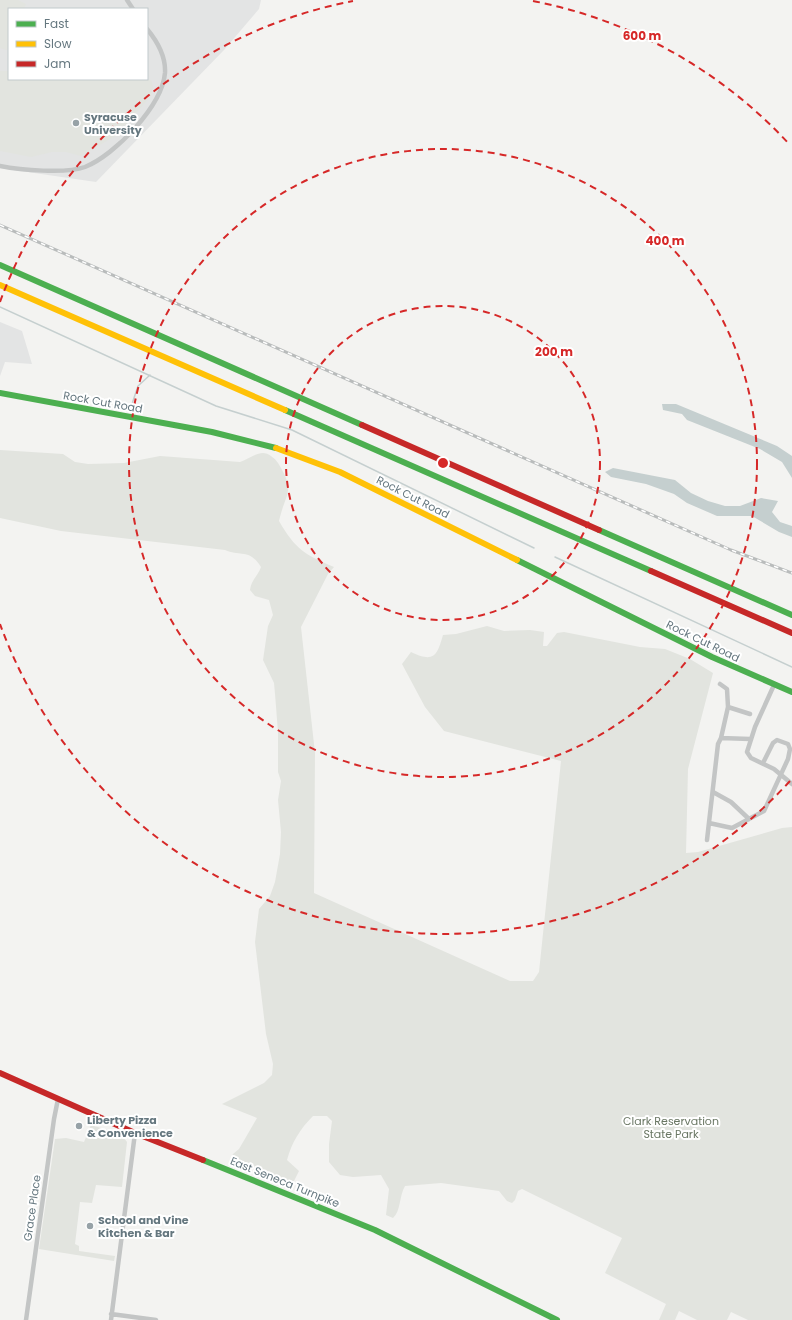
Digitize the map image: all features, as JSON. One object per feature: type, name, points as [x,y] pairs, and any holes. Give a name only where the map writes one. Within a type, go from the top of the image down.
[{"type":"main road","points":[[0,265],[792,614]]},
{"type":"main road","points":[[0,285],[792,633]]},
{"type":"main road","name":"Rock Cut Road","points":[[0,393],[70,407],[216,432],[263,442],[301,455],[340,472],[712,657],[792,692]]},
{"type":"main road","name":"East Seneca Turnpike","points":[[0,1073],[135,1133],[375,1230],[557,1320]]},
{"type":"street","points":[[0,166],[58,170],[78,169],[98,161],[122,141],[145,115],[160,90],[165,73],[164,56],[148,31]]},
{"type":"street","points":[[707,840],[718,744],[721,738],[728,707],[727,689],[720,684]]},
{"type":"street","points":[[774,685],[750,739],[748,755],[781,774],[792,784]]},
{"type":"street","points":[[728,707],[750,714]]},
{"type":"street","points":[[721,738],[750,739]]},
{"type":"street","points":[[709,822],[732,828],[764,811],[790,753],[790,749],[785,742],[777,740],[773,743],[763,763]]},
{"type":"street","points":[[712,792],[731,802],[749,820]]},
{"type":"street","name":"Grace Place","points":[[26,1320],[58,1099]]},
{"type":"street","points":[[111,1320],[135,1133]]},
{"type":"street","points":[[111,1314],[156,1320]]},
{"type":"shaded area","name":"Syracuse University","points":[[0,0],[261,0],[259,9],[224,50],[96,182],[0,168]]},
{"type":"shaded area","points":[[0,322],[22,331],[32,364],[5,362],[0,376]]},
{"type":"shaded area","points":[[662,404],[676,404],[777,446],[792,456],[792,478],[782,462],[760,449],[687,420],[682,414],[663,410]]},
{"type":"shaded area","points":[[613,468],[675,480],[691,493],[708,501],[725,506],[740,506],[761,498],[778,501],[772,512],[780,522],[792,526],[792,537],[779,532],[752,516],[717,516],[687,503],[674,494],[646,484],[611,477],[605,472]]},
{"type":"green space","points":[[0,0],[18,0],[26,4],[24,8],[8,8],[8,48],[7,50],[0,48]]},
{"type":"green space","points":[[0,71],[8,71],[8,80],[151,80],[153,87],[151,96],[117,135],[81,156],[66,152],[52,152],[31,157],[0,151]]},
{"type":"green space","name":"Clark Reservation State Park","points":[[0,450],[63,454],[75,462],[88,464],[124,463],[160,456],[240,462],[257,454],[263,453],[275,459],[287,480],[288,486],[287,497],[279,521],[296,545],[308,554],[334,567],[328,574],[301,627],[315,753],[314,893],[510,981],[533,981],[539,972],[561,761],[444,731],[425,707],[402,664],[411,652],[425,657],[433,656],[439,648],[443,635],[456,634],[487,626],[504,631],[530,630],[544,632],[543,646],[547,646],[557,633],[564,632],[640,647],[665,649],[690,659],[713,673],[688,769],[686,853],[698,852],[782,828],[792,827],[792,1320],[748,1320],[731,1312],[727,1320],[697,1320],[679,1311],[675,1320],[659,1320],[666,1304],[605,1273],[622,1238],[522,1189],[518,1191],[515,1200],[512,1203],[507,1201],[499,1191],[441,1183],[405,1186],[396,1215],[393,1218],[386,1215],[389,1189],[381,1175],[353,1177],[340,1175],[329,1162],[329,1144],[332,1121],[327,1116],[313,1116],[300,1131],[291,1147],[287,1160],[299,1171],[291,1187],[231,1158],[239,1149],[257,1118],[222,1104],[264,1083],[272,1075],[273,1064],[266,1034],[255,942],[259,909],[270,896],[275,882],[280,854],[281,832],[278,800],[281,781],[278,772],[278,732],[274,683],[263,660],[268,626],[273,615],[269,600],[255,596],[250,590],[252,583],[261,567],[253,557],[249,555],[225,550],[61,531],[0,518]]},
{"type":"green space","points":[[91,1125],[120,1135],[127,1142],[122,1187],[96,1185],[92,1203],[80,1202],[75,1244],[79,1246],[79,1251],[115,1256],[114,1261],[39,1249],[55,1139],[66,1138],[84,1142]]},
{"type":"waterway","points":[[0,307],[216,406],[292,430],[534,548]]},
{"type":"waterway","points":[[132,404],[138,386],[150,375]]},
{"type":"waterway","points":[[555,557],[792,667]]},
{"type":"railway","points":[[0,225],[731,550],[792,573]]},
{"type":"traffic: fast","points":[[0,265],[362,425]]},
{"type":"traffic: fast","points":[[0,393],[212,432],[276,448]]},
{"type":"traffic: fast","points":[[285,410],[651,571]]},
{"type":"traffic: fast","points":[[599,530],[792,615]]},
{"type":"traffic: fast","points":[[517,560],[712,657],[792,692]]},
{"type":"traffic: fast","points":[[203,1160],[375,1230],[557,1320]]},
{"type":"traffic: slow","points":[[0,285],[285,410]]},
{"type":"traffic: slow","points":[[276,448],[340,472],[517,560]]},
{"type":"traffic: jam","points":[[362,425],[599,530]]},
{"type":"traffic: jam","points":[[651,571],[792,633]]},
{"type":"traffic: jam","points":[[0,1073],[135,1133],[203,1160]]},
{"type":"place","name":"Syracuse University","points":[[76,123]]},
{"type":"place","name":"Liberty Pizza & Convenience","points":[[79,1126]]},
{"type":"place","name":"School and Vine Kitchen & Bar","points":[[90,1226]]}]
